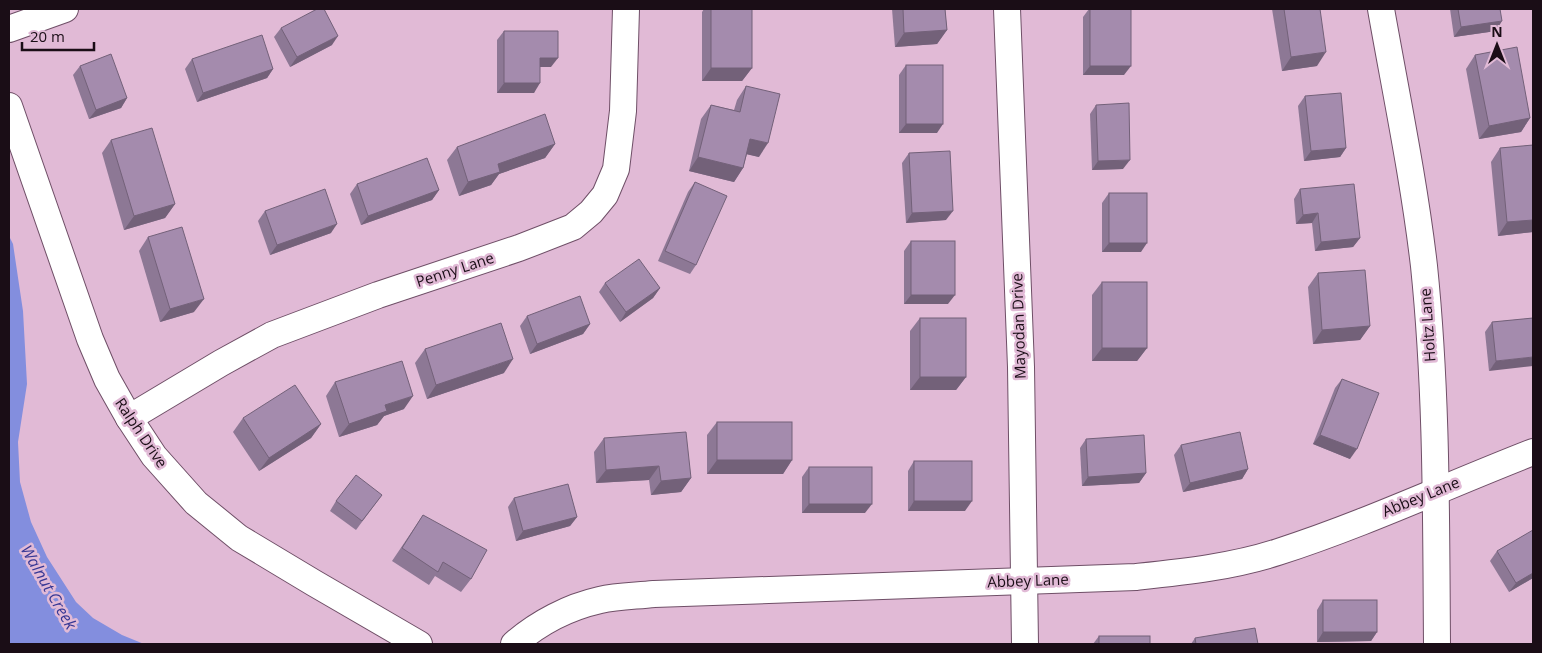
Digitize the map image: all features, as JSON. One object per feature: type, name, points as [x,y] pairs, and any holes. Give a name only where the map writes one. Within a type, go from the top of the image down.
[{"type":"street","points":[[9,29],[65,9]]},
{"type":"street","name":"Penny Lane","points":[[129,418],[221,363],[272,336],[378,295],[520,248],[573,227],[591,212],[605,195],[616,169],[623,111],[626,9]]},
{"type":"street","name":"Mayodan Drive","points":[[1007,9],[1021,367],[1025,644]]},
{"type":"street","name":"Holtz Lane","points":[[1381,9],[1417,213],[1424,266],[1429,331],[1436,491],[1437,644]]},
{"type":"street","name":"Ralph Drive","points":[[9,106],[90,340],[107,379],[129,418],[154,456],[196,503],[239,538],[419,644]]},
{"type":"street","name":"Abbey Lane","points":[[514,644],[546,622],[574,608],[600,600],[620,597],[654,594],[1136,577],[1225,565],[1276,553],[1330,534],[1533,452]]},
{"type":"water","name":"Walnut Creek","points":[[9,236],[13,244],[23,311],[27,384],[18,442],[20,482],[31,522],[47,557],[76,602],[93,618],[122,635],[144,644],[9,644]]},
{"type":"building","points":[[317,9],[324,9],[338,36],[297,57],[281,28]]},
{"type":"building","points":[[711,9],[752,9],[752,68],[711,68]]},
{"type":"building","points":[[903,9],[945,9],[947,30],[904,33]]},
{"type":"building","points":[[1090,9],[1131,9],[1131,66],[1090,66]]},
{"type":"building","points":[[1284,9],[1320,9],[1326,52],[1291,57]]},
{"type":"building","points":[[1458,9],[1500,9],[1502,21],[1461,27]]},
{"type":"building","points":[[504,31],[558,31],[558,58],[540,58],[540,83],[504,83]]},
{"type":"building","points":[[262,35],[273,69],[203,93],[192,59]]},
{"type":"building","points":[[1517,47],[1530,118],[1489,126],[1475,55]]},
{"type":"building","points":[[111,54],[127,98],[96,110],[80,66]]},
{"type":"building","points":[[906,65],[943,65],[943,124],[906,124]]},
{"type":"building","points":[[746,86],[780,94],[768,143],[750,139],[743,168],[698,157],[711,105],[740,112]]},
{"type":"building","points":[[1341,93],[1346,148],[1311,151],[1305,96]]},
{"type":"building","points":[[1129,103],[1130,160],[1098,161],[1096,105]]},
{"type":"building","points":[[545,114],[555,144],[498,164],[500,172],[468,182],[457,147]]},
{"type":"building","points":[[152,128],[175,204],[134,216],[111,140]]},
{"type":"building","points":[[1533,145],[1533,220],[1507,222],[1500,148]]},
{"type":"building","points":[[950,151],[953,211],[912,213],[909,153]]},
{"type":"building","points":[[427,158],[439,190],[368,216],[357,184]]},
{"type":"building","points":[[695,182],[727,196],[696,265],[665,251]]},
{"type":"building","points":[[1354,184],[1360,238],[1321,242],[1318,213],[1303,215],[1300,189]]},
{"type":"building","points":[[325,189],[337,224],[277,245],[265,211]]},
{"type":"building","points":[[1109,193],[1147,193],[1147,243],[1109,243]]},
{"type":"building","points":[[182,227],[204,299],[170,309],[148,237]]},
{"type":"building","points":[[911,241],[955,241],[955,295],[911,295]]},
{"type":"building","points":[[639,259],[660,288],[626,312],[605,283]]},
{"type":"building","points":[[1365,270],[1370,326],[1322,330],[1318,273]]},
{"type":"building","points":[[1102,282],[1147,282],[1147,348],[1102,348]]},
{"type":"building","points":[[580,296],[590,324],[537,344],[527,316]]},
{"type":"building","points":[[920,318],[966,318],[966,377],[920,377]]},
{"type":"building","points":[[1533,318],[1533,357],[1496,361],[1492,322]]},
{"type":"building","points":[[501,323],[513,359],[436,385],[425,349]]},
{"type":"building","points":[[402,361],[413,396],[385,405],[387,411],[349,424],[335,382]]},
{"type":"building","points":[[1342,379],[1379,393],[1357,449],[1320,435]]},
{"type":"building","points":[[295,385],[321,424],[269,458],[243,418]]},
{"type":"building","points":[[717,422],[792,422],[792,460],[717,460]]},
{"type":"building","points":[[686,432],[691,478],[661,481],[659,466],[606,470],[604,438]]},
{"type":"building","points":[[1240,432],[1248,469],[1190,483],[1181,445]]},
{"type":"building","points":[[1144,435],[1146,473],[1088,477],[1086,439]]},
{"type":"building","points":[[914,461],[972,461],[972,501],[914,501]]},
{"type":"building","points":[[809,467],[872,467],[872,504],[809,504]]},
{"type":"building","points":[[356,475],[382,495],[362,521],[336,501]]},
{"type":"building","points":[[568,484],[577,517],[523,531],[514,498]]},
{"type":"building","points":[[423,515],[487,550],[471,579],[443,562],[438,572],[402,548]]},
{"type":"building","points":[[1533,530],[1533,573],[1516,583],[1497,551]]},
{"type":"building","points":[[1323,600],[1377,600],[1377,632],[1323,632]]},
{"type":"building","points":[[1255,628],[1258,644],[1196,644],[1195,638]]},
{"type":"building","points":[[1099,636],[1150,636],[1150,644],[1099,644]]}]
